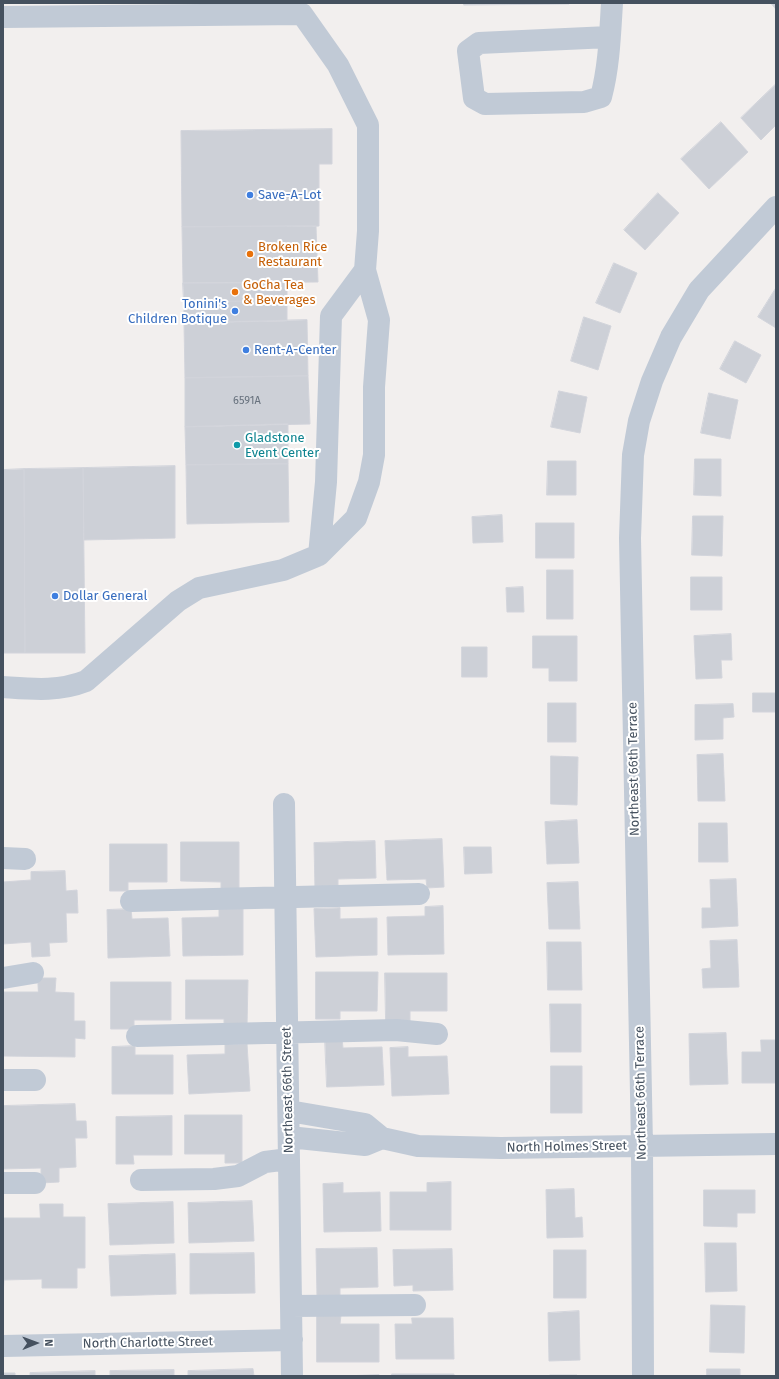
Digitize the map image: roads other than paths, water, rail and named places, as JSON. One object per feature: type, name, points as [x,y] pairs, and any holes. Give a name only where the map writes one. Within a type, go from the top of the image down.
[{"type":"street","points":[[609,37],[479,44],[468,51],[474,98],[485,104],[584,102],[601,97],[606,78],[612,3]]},
{"type":"street","points":[[3,17],[100,9],[161,9],[302,14],[338,65],[368,125],[368,231],[365,270],[378,320],[374,387],[374,455],[369,482],[356,518],[319,555],[284,570],[199,588],[178,601],[86,680],[71,687],[47,690],[3,687]]},
{"type":"street","name":"Northeast 66th Terrace","points":[[643,1376],[642,1145],[630,538],[633,455],[641,414],[652,381],[671,338],[699,290],[776,207]]},
{"type":"street","points":[[319,555],[326,482],[331,316],[365,270]]},
{"type":"street","name":"Northeast 66th Street","points":[[284,804],[292,1376]]},
{"type":"street","points":[[3,858],[26,859]]},
{"type":"street","points":[[131,901],[419,894]]},
{"type":"street","points":[[3,978],[33,973]]},
{"type":"street","points":[[137,1036],[396,1030],[437,1034]]},
{"type":"street","points":[[3,1080],[35,1080]]},
{"type":"street","name":"North Holmes Street","points":[[289,1111],[364,1124],[382,1138],[418,1146],[501,1148],[776,1144]]},
{"type":"street","points":[[289,1137],[364,1145],[382,1138]]},
{"type":"street","points":[[141,1180],[214,1179],[238,1176],[265,1162],[289,1159]]},
{"type":"street","points":[[3,1183],[35,1183]]},
{"type":"street","points":[[292,1306],[415,1306]]},
{"type":"street","name":"North Charlotte Street","points":[[3,1346],[292,1340]]},
{"type":"place","name":"Save-A-Lot","points":[[250,195]]},
{"type":"place","name":"Broken Rice Restaurant","points":[[250,254]]},
{"type":"place","name":"GoCha Tea & Beverages","points":[[235,292]]},
{"type":"place","name":"Tonini's Children Botique","points":[[235,311]]},
{"type":"place","name":"Rent-A-Center","points":[[246,350]]},
{"type":"place","name":"Gladstone Event Center","points":[[237,445]]},
{"type":"place","name":"Dollar General","points":[[55,596]]}]
